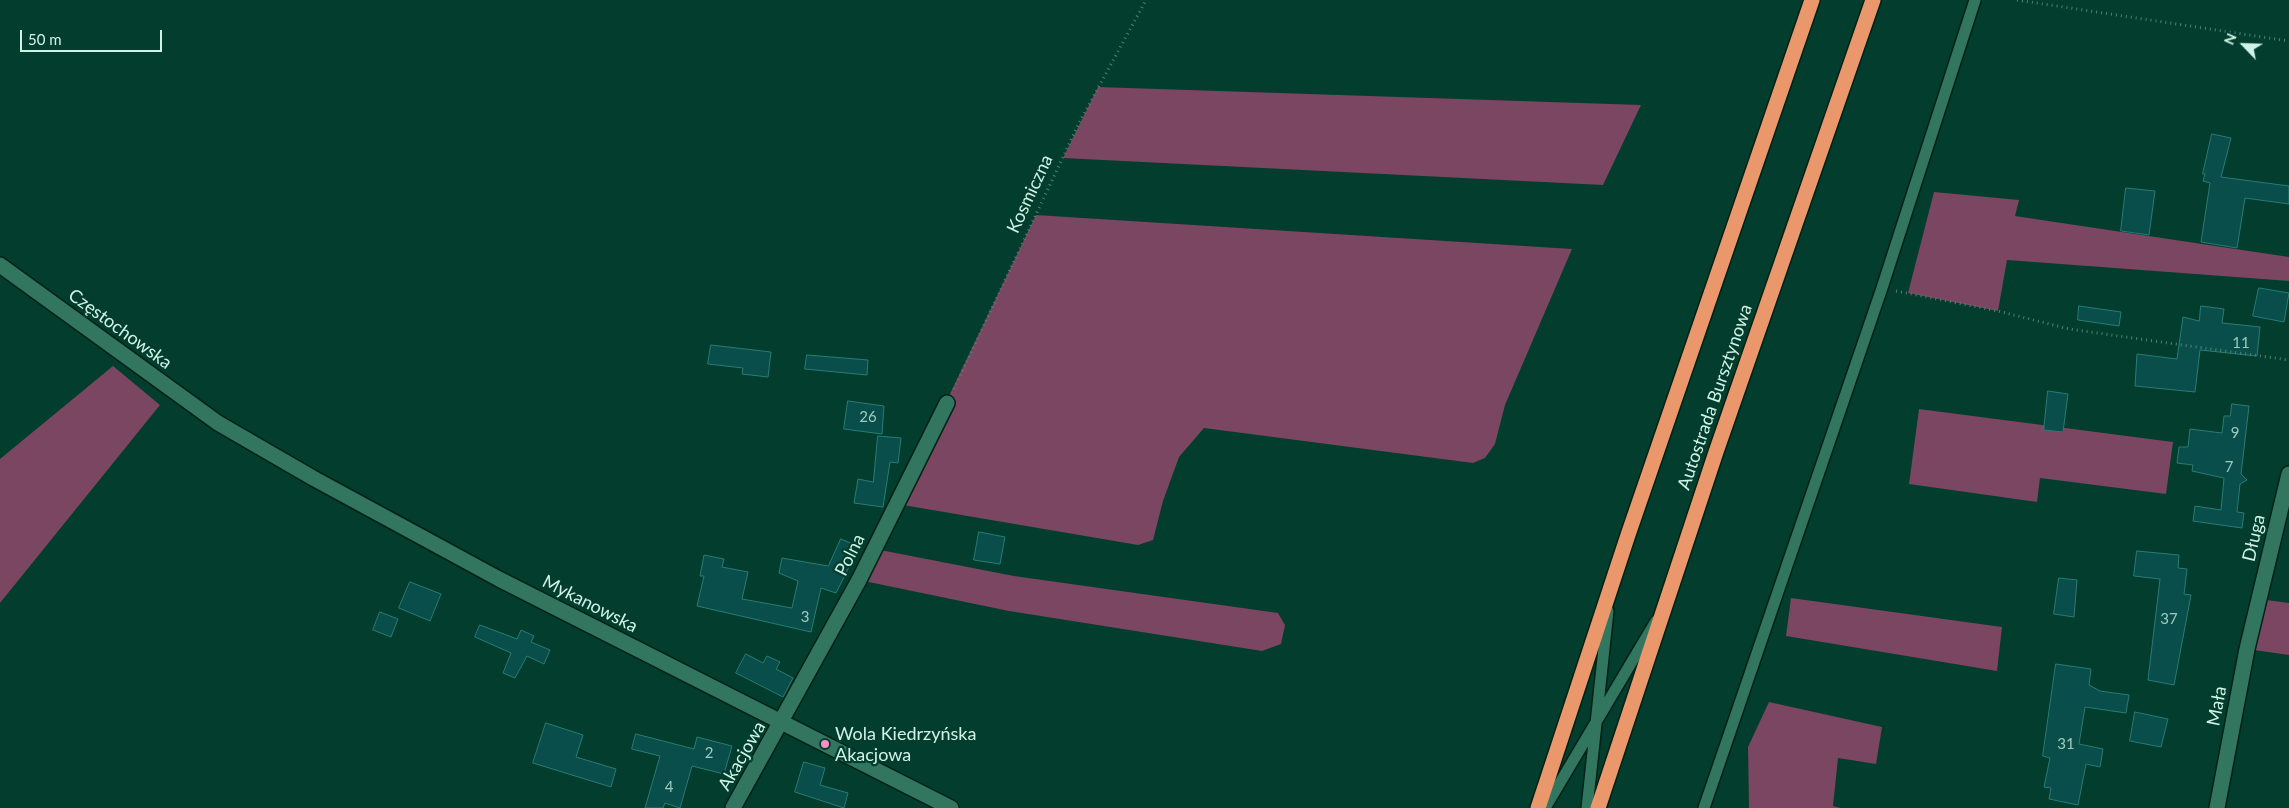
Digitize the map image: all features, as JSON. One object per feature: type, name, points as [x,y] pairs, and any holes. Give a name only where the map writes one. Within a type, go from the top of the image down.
[{"type":"highway","points":[[1538,808],[1610,590],[1812,0]]},
{"type":"highway","name":"Autostrada Bursztynowa","points":[[1598,808],[1664,606],[1872,0]]},
{"type":"main road","name":"Częstochowska","points":[[0,265],[218,423]]},
{"type":"main road","name":"Polna","points":[[782,722],[859,580],[947,403]]},
{"type":"main road","name":"Mykanowska","points":[[218,423],[313,478],[482,570],[951,808]]},
{"type":"main road","name":"Długa","points":[[2256,612],[2284,520],[2289,474]]},
{"type":"main road","name":"Mała","points":[[2216,808],[2256,612]]},
{"type":"main road","name":"Akacjowa","points":[[733,808],[782,722]]},
{"type":"lane","points":[[1704,808],[1882,288],[1975,0]]},
{"type":"lane","points":[[1587,808],[1610,590]]},
{"type":"lane","points":[[1545,808],[1664,606]]},
{"type":"path","name":"Kosmiczna","points":[[947,403],[1079,123],[1146,0]]},
{"type":"path","points":[[2017,0],[2289,41]]},
{"type":"path","points":[[1882,288],[1998,311],[2069,329],[2289,360]]},
{"type":"shaded area","points":[[1098,87],[1641,105],[1603,185],[1063,158]]},
{"type":"shaded area","points":[[1934,192],[2019,200],[2015,216],[2289,257],[2289,281],[2007,260],[1998,311],[1908,293]]},
{"type":"shaded area","points":[[1036,215],[1572,249],[1505,405],[1495,444],[1485,458],[1473,463],[1204,428],[1179,457],[1163,501],[1153,540],[1138,545],[897,504]]},
{"type":"shaded area","points":[[113,366],[160,405],[0,603],[0,459]]},
{"type":"shaded area","points":[[1919,409],[2173,442],[2166,494],[2040,478],[2037,502],[1909,484]]},
{"type":"shaded area","points":[[875,549],[1014,576],[1278,613],[1285,625],[1281,644],[1262,651],[1009,611],[859,580]]},
{"type":"shaded area","points":[[1791,598],[2002,627],[1997,671],[1786,636]]},
{"type":"shaded area","points":[[2259,599],[2289,603],[2289,655],[2247,649]]},
{"type":"shaded area","points":[[1769,702],[1882,727],[1876,764],[1838,758],[1833,806],[1841,808],[1749,808],[1748,747]]},
{"type":"building","points":[[2212,134],[2231,138],[2221,177],[2289,186],[2289,204],[2245,198],[2237,248],[2201,242],[2210,183],[2203,181],[2205,174],[2203,174]]},
{"type":"building","points":[[2126,188],[2155,191],[2149,235],[2121,231]]},
{"type":"building","points":[[2259,288],[2289,293],[2284,322],[2253,316]]},
{"type":"building","points":[[2079,306],[2121,312],[2119,326],[2078,320]]},
{"type":"building","points":[[2201,306],[2224,309],[2222,323],[2260,327],[2257,356],[2200,350],[2195,392],[2135,386],[2137,354],[2177,359],[2183,317],[2199,321]]},
{"type":"building","points":[[711,345],[771,352],[768,377],[742,374],[743,368],[708,364]]},
{"type":"building","points":[[807,355],[868,360],[867,375],[805,369]]},
{"type":"building","points":[[2048,391],[2068,394],[2063,432],[2044,430]]},
{"type":"building","points":[[848,401],[884,406],[882,434],[844,429]]},
{"type":"building","points":[[2232,404],[2249,406],[2241,474],[2247,480],[2240,484],[2237,512],[2244,513],[2242,528],[2193,521],[2195,506],[2221,510],[2224,478],[2192,471],[2193,465],[2177,463],[2179,447],[2188,447],[2190,429],[2222,433],[2224,416],[2230,416]]},
{"type":"building","points":[[878,436],[901,438],[898,463],[890,462],[883,507],[854,503],[858,479],[873,482]]},
{"type":"building","points":[[979,532],[1005,537],[1000,564],[974,560]]},
{"type":"building","points":[[841,539],[859,547],[836,593],[821,588],[811,632],[697,606],[704,576],[700,576],[704,555],[724,559],[722,567],[748,572],[742,599],[792,608],[798,581],[779,573],[782,558],[828,566]]},
{"type":"building","points":[[2137,551],[2179,555],[2178,568],[2187,569],[2184,594],[2191,595],[2174,685],[2148,680],[2160,579],[2134,576]]},
{"type":"building","points":[[2059,578],[2077,580],[2074,617],[2054,614]]},
{"type":"building","points":[[410,582],[441,594],[430,621],[399,608]]},
{"type":"building","points":[[380,612],[398,619],[391,637],[373,630]]},
{"type":"building","points":[[480,625],[517,639],[521,630],[534,636],[531,642],[550,650],[544,664],[527,656],[515,678],[503,673],[511,653],[475,637]]},
{"type":"building","points":[[746,654],[763,663],[767,656],[780,662],[776,669],[793,678],[783,697],[736,673]]},
{"type":"building","points":[[2056,664],[2091,669],[2089,685],[2100,691],[2129,695],[2126,713],[2085,707],[2079,744],[2103,749],[2100,767],[2086,764],[2078,805],[2049,799],[2051,788],[2044,787],[2050,758],[2043,756]]},
{"type":"building","points":[[2135,712],[2168,719],[2161,747],[2130,741]]},
{"type":"building","points":[[546,723],[583,735],[576,757],[616,769],[611,787],[533,763]]},
{"type":"building","points":[[636,734],[694,749],[697,737],[732,746],[724,774],[692,766],[680,808],[665,803],[663,808],[645,808],[660,756],[632,749]]},
{"type":"building","points":[[804,762],[825,768],[820,785],[848,793],[844,808],[795,792]]},
{"type":"place","name":"Wola Kiedrzyńska Akacjowa","points":[[825,744]]}]
